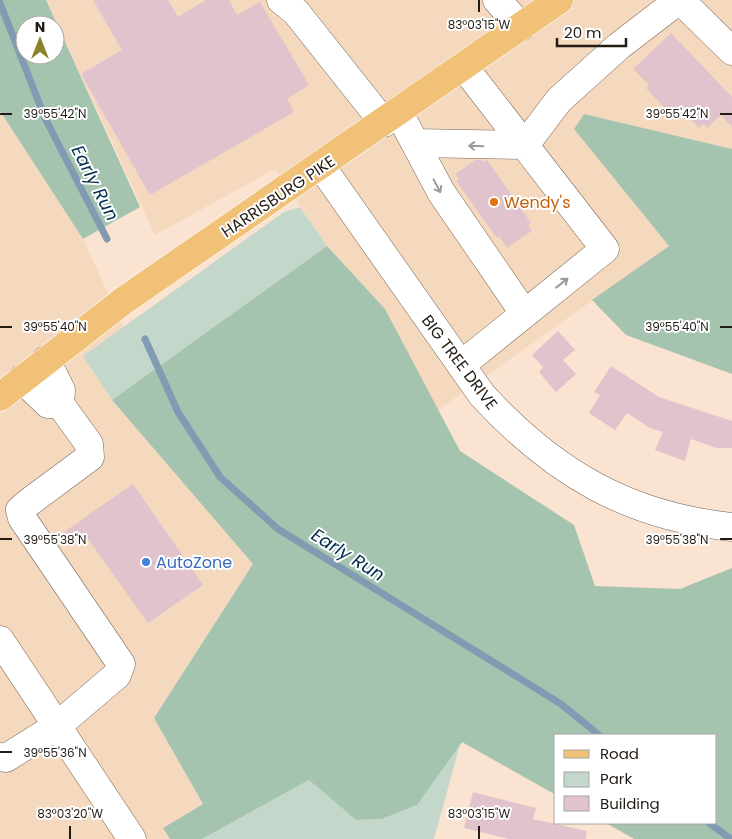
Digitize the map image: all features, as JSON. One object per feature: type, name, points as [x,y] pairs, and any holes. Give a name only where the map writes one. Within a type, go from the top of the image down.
[{"type":"main road","name":"HARRISBURG PIKE","points":[[0,397],[123,301],[391,118],[559,0]]},
{"type":"street","points":[[281,0],[296,12],[415,143],[440,192],[524,313]]},
{"type":"street","points":[[497,0],[521,27]]},
{"type":"street","points":[[525,145],[559,100],[619,46],[680,0],[732,51]]},
{"type":"street","points":[[461,365],[605,250],[464,67]]},
{"type":"street","points":[[415,143],[525,145]]},
{"type":"street","name":"BIG TREE DRIVE","points":[[321,166],[482,395],[508,423],[542,453],[576,477],[616,497],[666,516],[732,528]]},
{"type":"street","points":[[0,757],[6,758],[57,726],[117,675],[121,664],[22,518],[20,510],[90,457],[89,444],[60,404],[61,390],[46,360]]},
{"type":"street","points":[[22,379],[48,404],[60,404]]},
{"type":"street","points":[[0,640],[132,839]]},
{"type":"shaded area","points":[[46,0],[732,0],[732,149],[584,114],[574,129],[669,246],[437,411],[385,309],[327,246],[275,169],[155,235],[65,41],[65,15],[53,15]]},
{"type":"shaded area","points":[[0,111],[83,239],[124,327],[83,356],[112,400],[253,564],[154,718],[203,804],[163,828],[170,839],[0,839]]},
{"type":"green space","points":[[0,0],[46,0],[53,15],[15,15],[15,65],[65,65],[65,42],[140,207],[83,239],[0,111]]},
{"type":"green space","points":[[584,114],[732,149],[732,374],[626,335],[592,300],[669,246],[574,129]]},
{"type":"green space","points":[[300,207],[327,246],[112,400],[83,356],[284,212]]},
{"type":"green space","points":[[327,246],[385,309],[460,451],[574,525],[595,586],[680,589],[732,568],[732,839],[634,839],[608,824],[717,824],[717,734],[554,734],[554,794],[462,742],[417,805],[382,819],[356,820],[309,780],[202,839],[170,839],[163,828],[203,804],[154,718],[253,564],[112,400]]},
{"type":"green space","points":[[461,741],[434,839],[202,839],[309,780],[356,820],[382,819],[417,805]]},
{"type":"building","points":[[93,0],[168,0],[178,17],[206,0],[229,0],[237,15],[260,2],[309,85],[287,99],[294,112],[150,195],[81,74],[122,50]]},
{"type":"building","points":[[671,33],[732,97],[732,127],[721,115],[707,128],[704,124],[699,128],[683,111],[675,119],[646,88],[649,85],[633,69]]},
{"type":"building","name":"Wendy's","points":[[475,160],[482,160],[484,162],[487,160],[531,223],[528,225],[532,231],[507,248],[499,236],[497,238],[456,181],[459,179],[455,174]]},
{"type":"building","points":[[558,331],[575,350],[563,360],[576,374],[556,392],[539,372],[543,367],[532,355]]},
{"type":"building","points":[[611,366],[659,397],[732,421],[732,448],[717,448],[691,439],[685,461],[655,450],[663,432],[650,428],[627,413],[615,430],[589,413],[600,395],[594,392]]},
{"type":"building","name":"AutoZone","points":[[133,484],[203,585],[148,623],[89,540],[61,534]]},
{"type":"building","points":[[473,792],[536,808],[533,819],[587,831],[586,839],[509,839],[464,828]]},
{"type":"waterway","name":"Early Run","points":[[0,3],[45,118],[107,239]]},
{"type":"waterway","name":"Early Run","points":[[145,339],[178,412],[220,477],[278,529],[561,704],[598,734]]},
{"type":"waterway","name":"Early Run","points":[[710,824],[731,839]]},
{"type":"place","name":"Wendy's","points":[[494,202]]},
{"type":"place","name":"AutoZone","points":[[146,562]]}]
